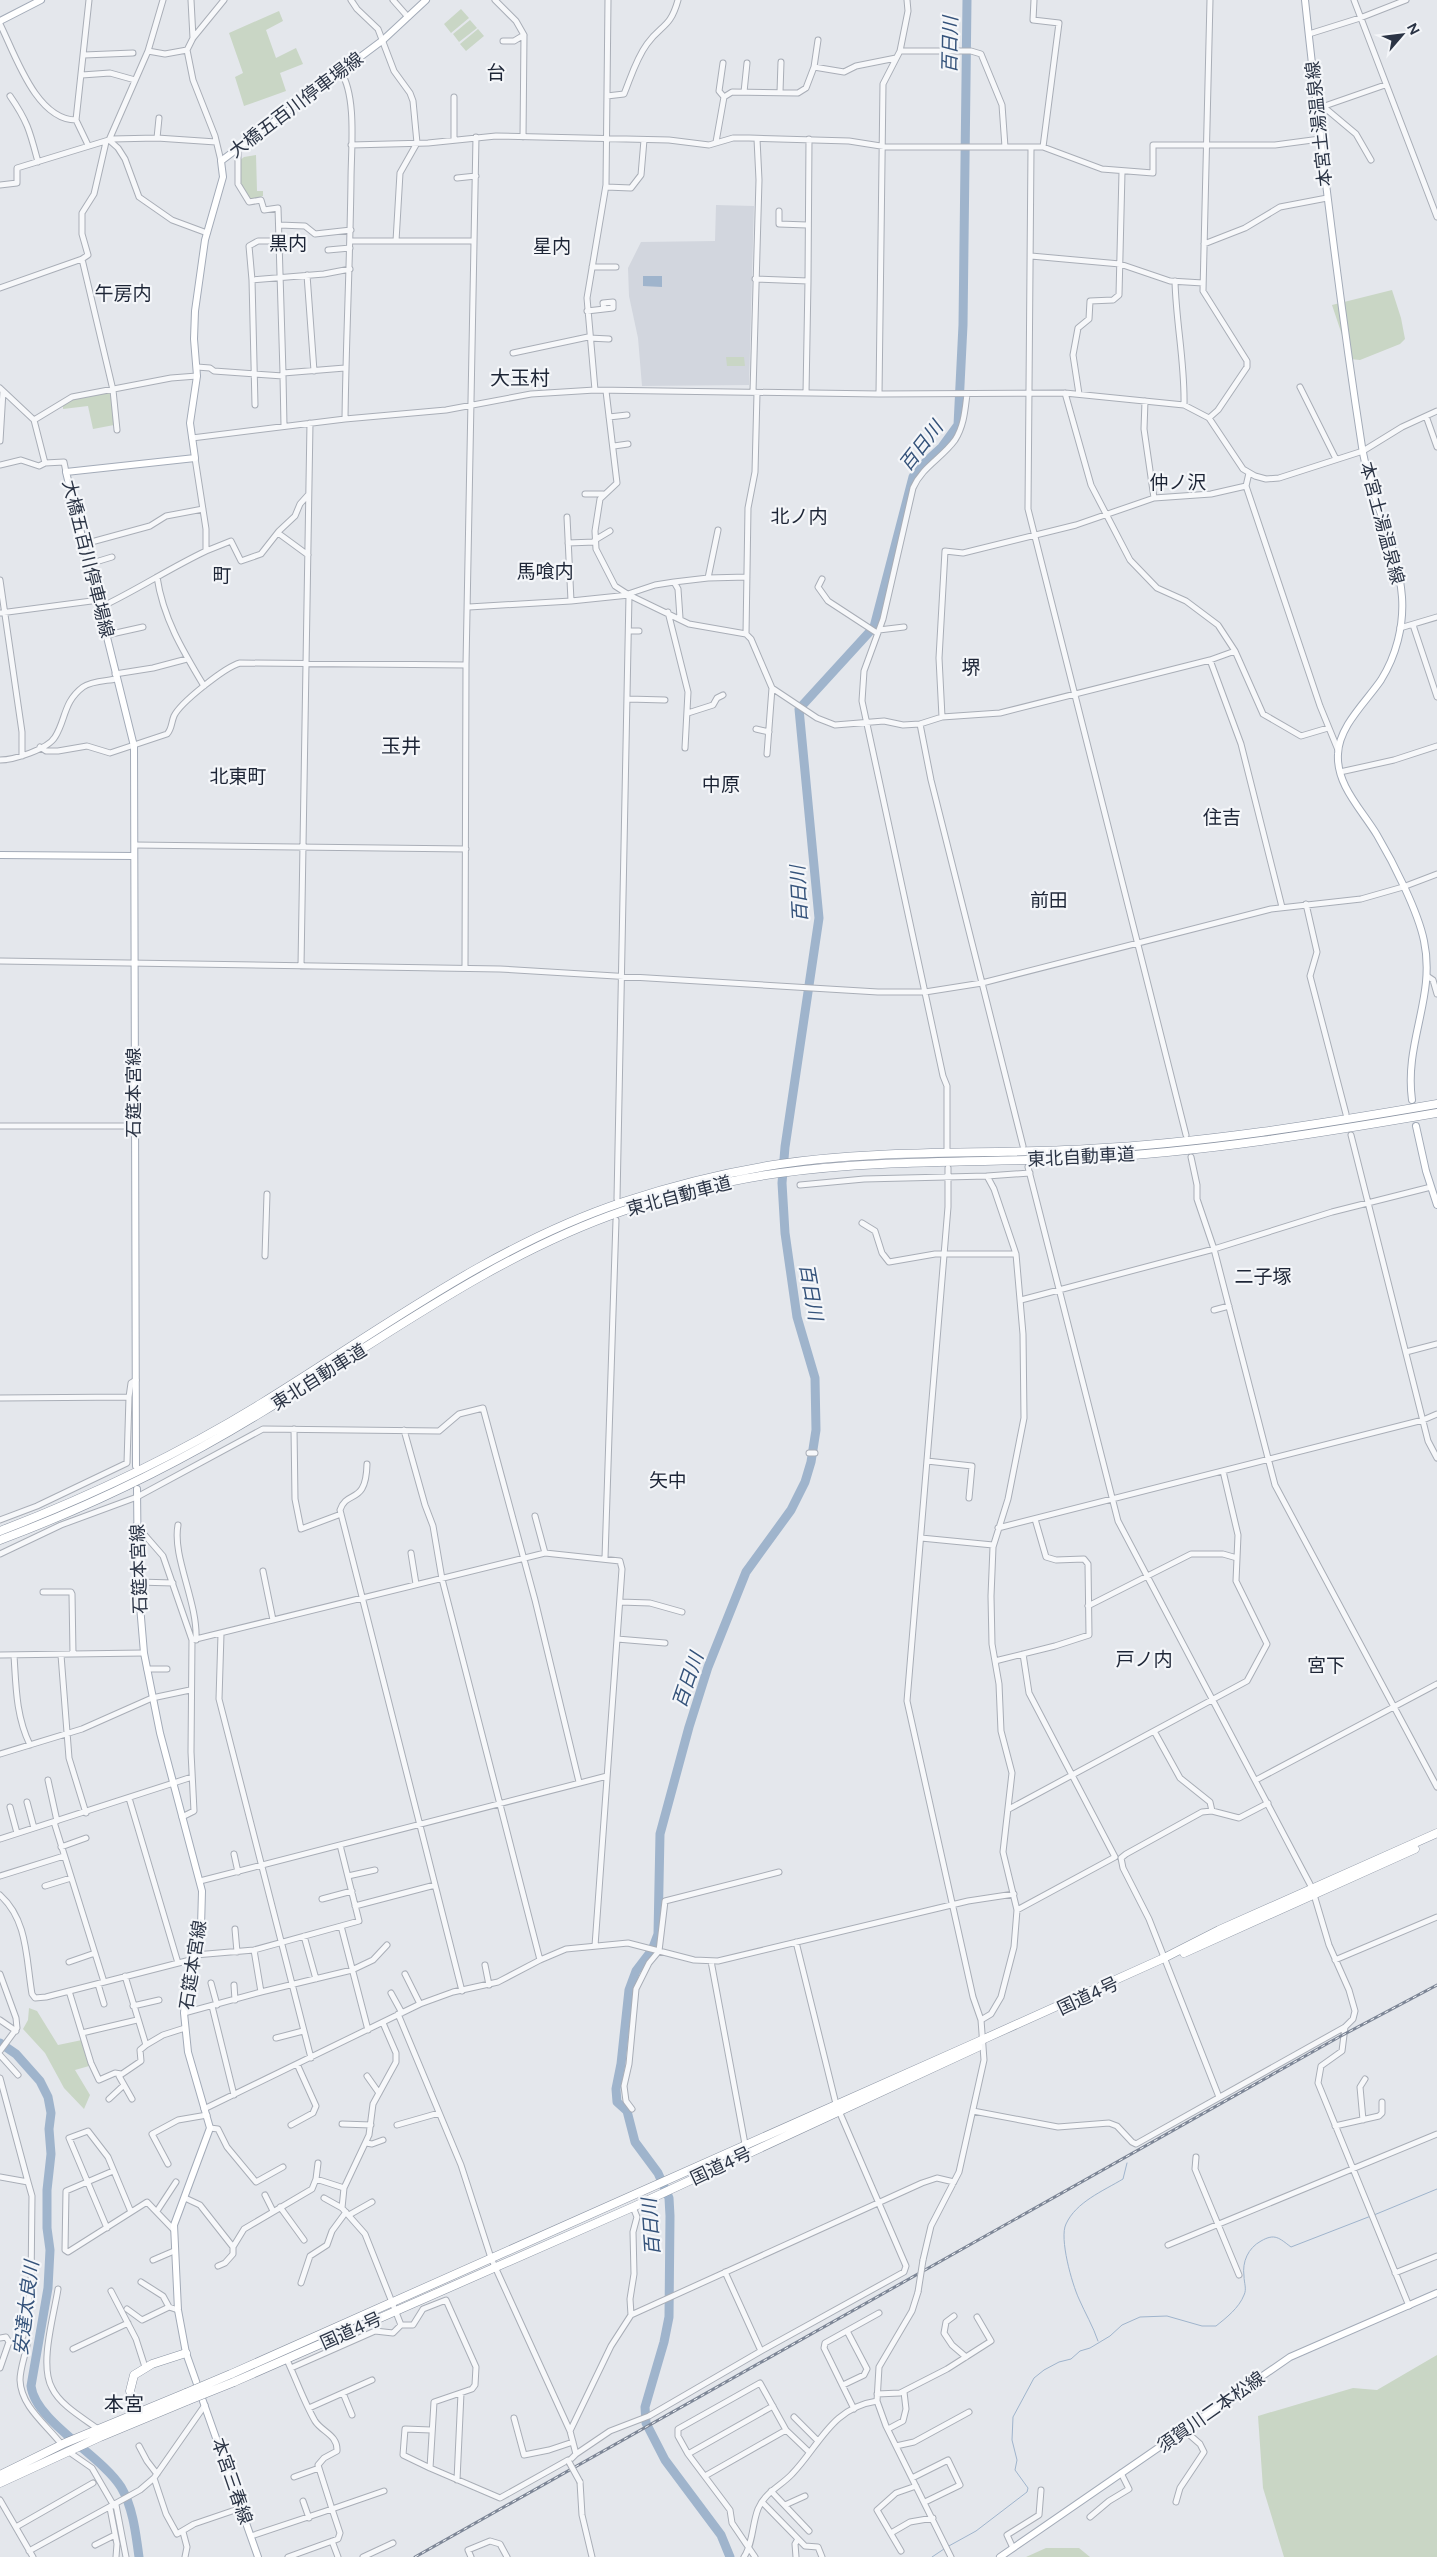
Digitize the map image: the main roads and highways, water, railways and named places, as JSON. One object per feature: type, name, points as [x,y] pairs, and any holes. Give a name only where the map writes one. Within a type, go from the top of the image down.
[{"type":"highway","name":"東北自動車道","points":[[0,1531],[118,1480],[217,1429],[441,1289],[546,1232],[591,1213],[666,1189],[719,1176],[798,1162],[875,1156],[1087,1149],[1179,1142],[1284,1129],[1437,1104]]},
{"type":"highway","name":"東北自動車道","points":[[0,1540],[82,1507],[188,1455],[264,1411],[446,1297],[551,1240],[595,1221],[661,1199],[779,1173],[797,1171],[875,1165],[1070,1158],[1165,1152],[1262,1141],[1437,1113]]},
{"type":"highway","name":"国道4号","points":[[1313,1892],[1437,1833]]},
{"type":"highway","name":"国道4号","points":[[233,2378],[287,2360],[745,2144],[837,2107],[984,2042],[1313,1892],[1437,1838]]},
{"type":"highway","name":"国道4号","points":[[493,2262],[662,2194],[837,2107]]},
{"type":"highway","name":"国道4号","points":[[0,2475],[63,2444],[139,2417],[394,2308]]},
{"type":"highway","points":[[139,2417],[131,2397],[130,2384],[134,2375],[145,2367],[186,2353]]},
{"type":"highway","name":"国道4号","points":[[0,2483],[69,2452],[98,2432]]},
{"type":"main road","points":[[0,22],[41,0]]},
{"type":"main road","name":"大橋五百川停車場線","points":[[134,856],[134,746],[66,472],[195,458],[190,423],[197,376],[194,318],[207,233],[223,177],[221,161],[383,40],[426,0]]},
{"type":"main road","name":"本宮土湯温泉線","points":[[1305,0],[1327,198],[1362,451],[1400,577],[1402,611],[1400,628],[1388,666],[1349,723],[1338,750],[1340,772],[1346,787],[1378,837],[1403,887],[1424,939],[1427,976],[1410,1061],[1412,1100]]},
{"type":"main road","points":[[0,855],[134,856]]},
{"type":"main road","name":"石筵本宮線","points":[[134,856],[136,1466]]},
{"type":"main road","points":[[1416,1126],[1437,1206]]},
{"type":"main road","name":"石筵本宮線","points":[[137,1489],[138,1582],[144,1653],[152,1698],[173,1784],[200,1882],[202,1912],[194,1957],[186,1986],[184,2013],[188,2052],[210,2128],[173,2229],[178,2310],[186,2353]]},
{"type":"main road","name":"須賀川二本松線","points":[[1000,2557],[1290,2357],[1437,2293]]},
{"type":"main road","name":"本宮三春線","points":[[186,2353],[258,2557]]},
{"type":"water","points":[[643,276],[662,276],[662,287],[643,286]]},
{"type":"waterway","name":"百日川","points":[[730,2557],[721,2535],[665,2460],[646,2423],[645,2407],[664,2342],[669,2317],[669,2198],[658,2173],[635,2142],[627,2111],[617,2102],[616,2089],[621,2064],[629,1990],[636,1971],[652,1950],[658,1934],[660,1834],[689,1727],[708,1667],[746,1572],[791,1510],[805,1482],[811,1462],[816,1430],[815,1378],[797,1317],[785,1233],[782,1183],[785,1147],[819,918],[799,709],[874,627],[913,477],[917,470],[942,447],[958,425],[963,325],[967,0]]},
{"type":"waterway","name":"安達太良川","points":[[0,2043],[16,2054],[40,2081],[48,2097],[51,2113],[49,2129],[51,2154],[47,2190],[47,2228],[50,2250],[48,2288],[31,2386],[35,2399],[44,2412],[112,2475],[121,2487],[131,2512],[139,2557]]},
{"type":"waterway","points":[[1098,2341],[1073,2283],[1065,2250],[1064,2231],[1070,2216],[1076,2209],[1123,2179],[1127,2163]]},
{"type":"waterway","points":[[1374,2215],[1437,2189]]},
{"type":"waterway","points":[[947,2547],[976,2531],[1027,2492],[1028,2488],[1015,2470],[1017,2460],[1012,2440],[1013,2417],[1034,2378],[1044,2370],[1059,2362],[1071,2359],[1080,2351],[1090,2348],[1110,2336],[1122,2325],[1140,2317],[1167,2316],[1202,2326],[1216,2326],[1242,2300],[1245,2293],[1245,2261],[1249,2251],[1256,2244],[1273,2237],[1280,2239],[1291,2247],[1371,2216]]},
{"type":"waterway","points":[[932,2557],[944,2549]]},
{"type":"railway","points":[[415,2557],[1339,2037],[1437,1985]]},
{"type":"district","name":"台","points":[[496,72]]},
{"type":"district","name":"黒内","points":[[288,243]]},
{"type":"district","name":"星内","points":[[552,246]]},
{"type":"district","name":"午房内","points":[[123,293]]},
{"type":"district","name":"大玉村","points":[[520,378]]},
{"type":"district","name":"仲ノ沢","points":[[1178,482]]},
{"type":"district","name":"北ノ内","points":[[799,516]]},
{"type":"district","name":"馬喰内","points":[[545,571]]},
{"type":"district","name":"町","points":[[222,575]]},
{"type":"district","name":"堺","points":[[971,667]]},
{"type":"district","name":"玉井","points":[[401,746]]},
{"type":"district","name":"北東町","points":[[238,776]]},
{"type":"district","name":"中原","points":[[721,784]]},
{"type":"district","name":"住吉","points":[[1222,817]]},
{"type":"district","name":"前田","points":[[1049,900]]},
{"type":"district","name":"二子塚","points":[[1263,1276]]},
{"type":"district","name":"矢中","points":[[668,1480]]},
{"type":"district","name":"戸ノ内","points":[[1144,1659]]},
{"type":"district","name":"宮下","points":[[1326,1665]]},
{"type":"district","name":"本宮","points":[[124,2404]]}]
